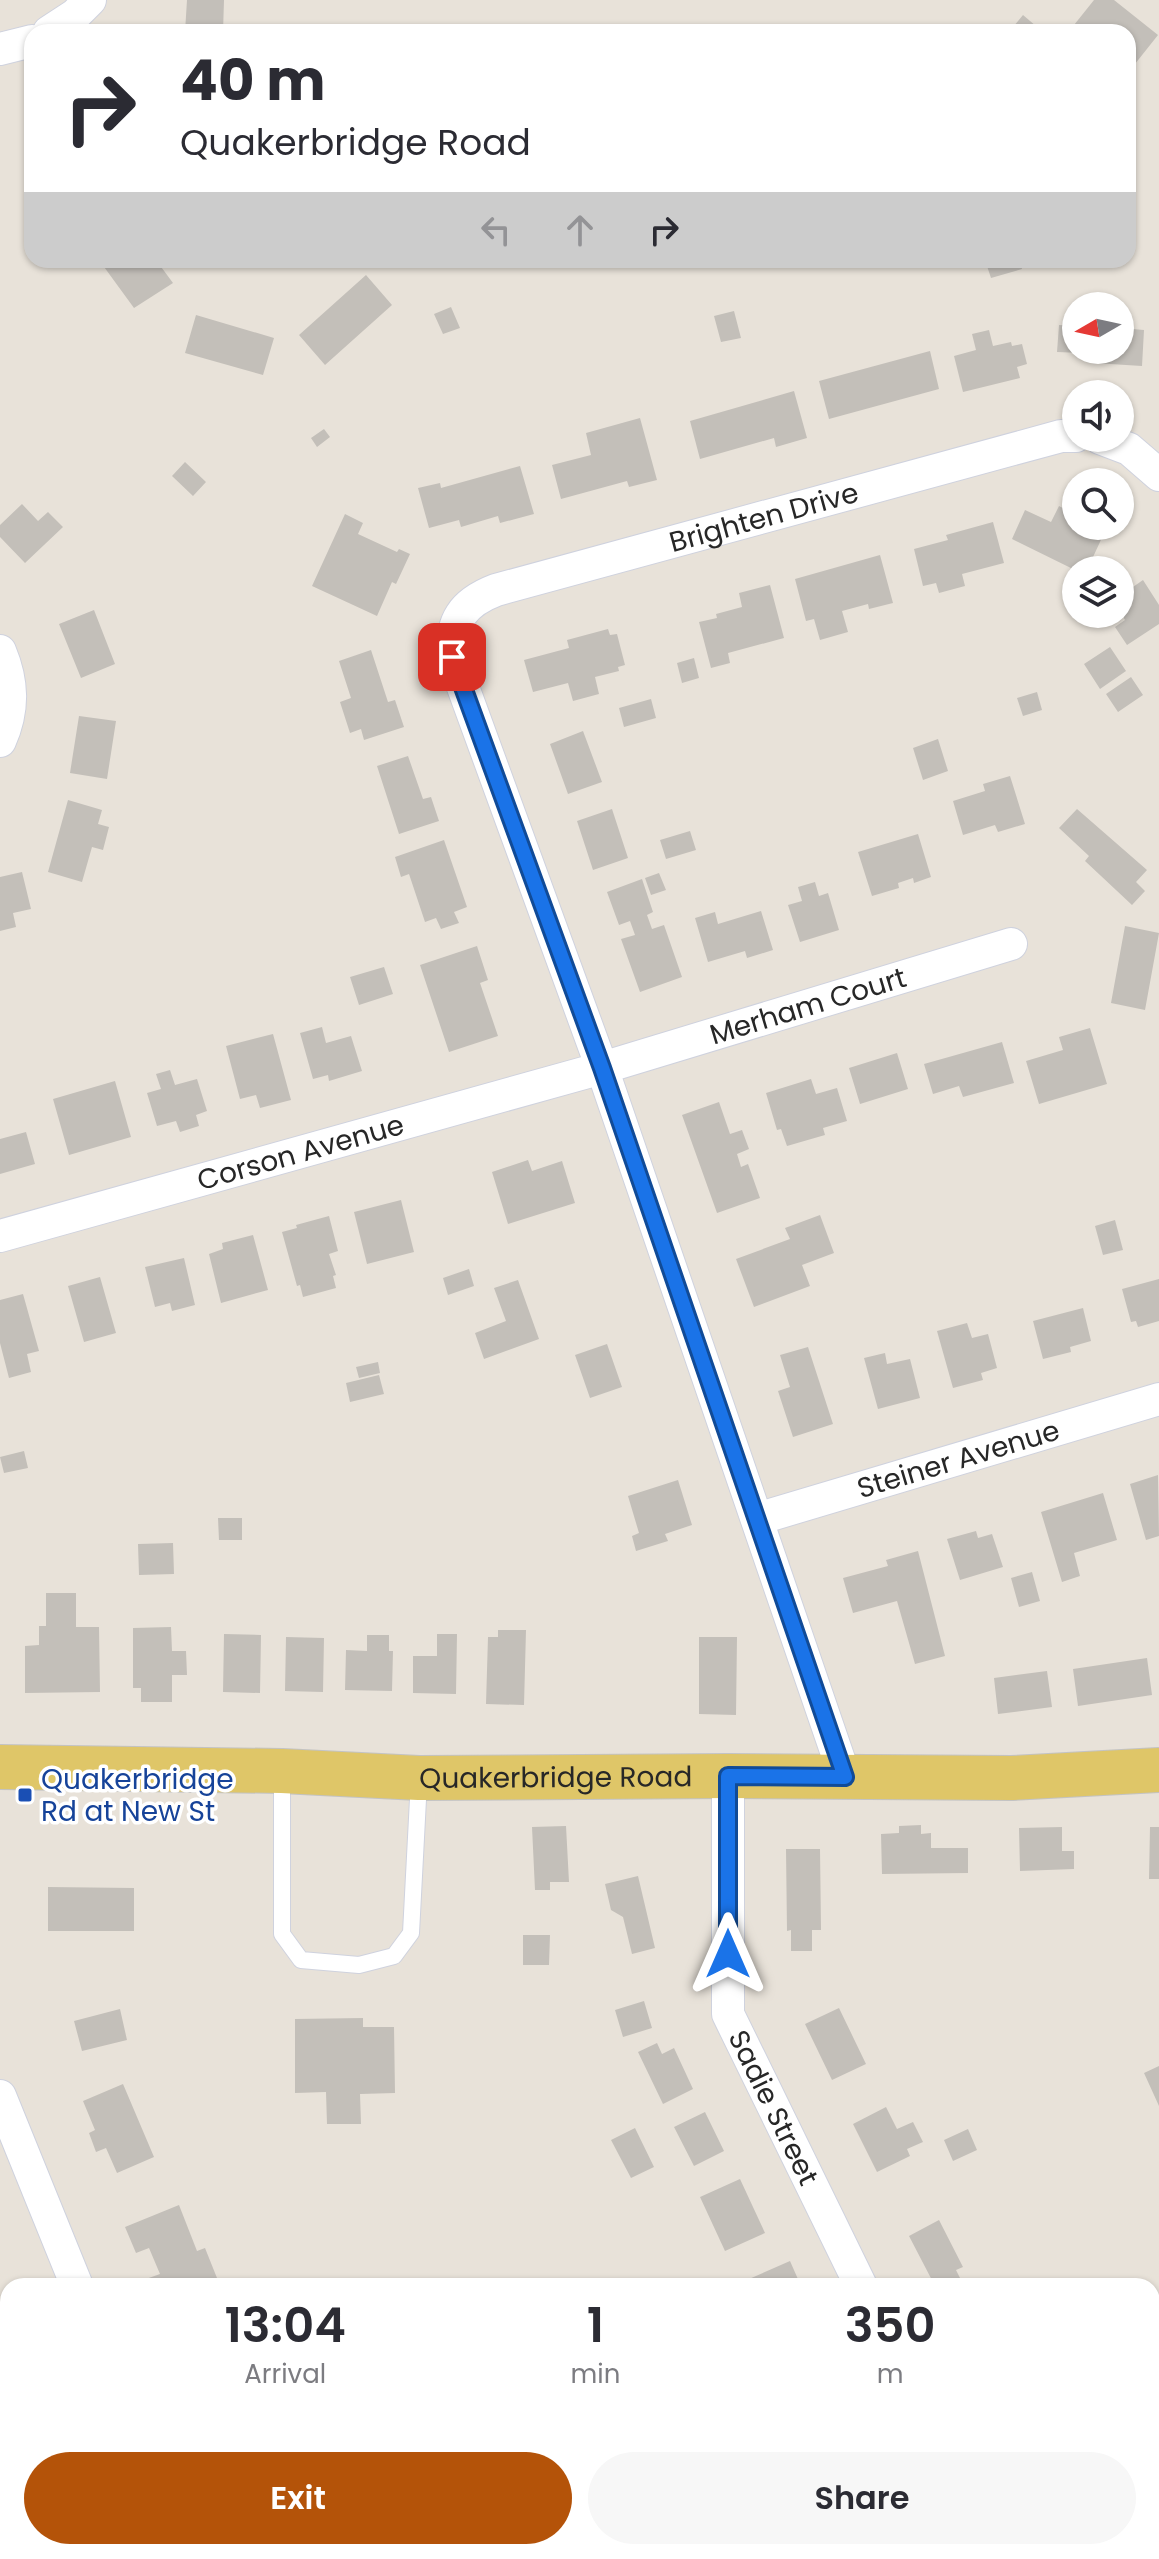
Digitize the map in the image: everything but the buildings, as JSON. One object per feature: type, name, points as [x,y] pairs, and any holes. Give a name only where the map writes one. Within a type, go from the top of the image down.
[{"type":"main road","name":"Quakerbridge Road","points":[[0,1767],[282,1771],[419,1778],[1012,1778],[1159,1770]]},
{"type":"street","points":[[0,49],[24,43]]},
{"type":"street","name":"Brighten Drive","points":[[602,1068],[452,657],[451,633],[461,614],[477,597],[496,590],[1062,436]]},
{"type":"street","points":[[1132,452],[1159,475]]},
{"type":"street","points":[[0,651],[8,670],[11,696],[8,724],[0,741]]},
{"type":"street","name":"Merham Court","points":[[602,1068],[1011,944]]},
{"type":"street","points":[[602,1068],[845,1777]]},
{"type":"street","name":"Corson Avenue","points":[[0,1236],[602,1068]]},
{"type":"street","name":"Steiner Avenue","points":[[757,1519],[1159,1399]]},
{"type":"street","name":"Sadie Street","points":[[728,1776],[728,2014],[857,2278]]},
{"type":"street","points":[[0,2096],[74,2278]]},
{"type":"lane","points":[[282,1771],[282,1934],[301,1960],[359,1965],[394,1956],[411,1933],[419,1778]]},
{"type":"place","name":"Quakerbridge Rd at New St","points":[[25,1795]]},
{"type":"route","points":[[452,657],[602,1068],[845,1777],[728,1776],[728,1954]]}]
